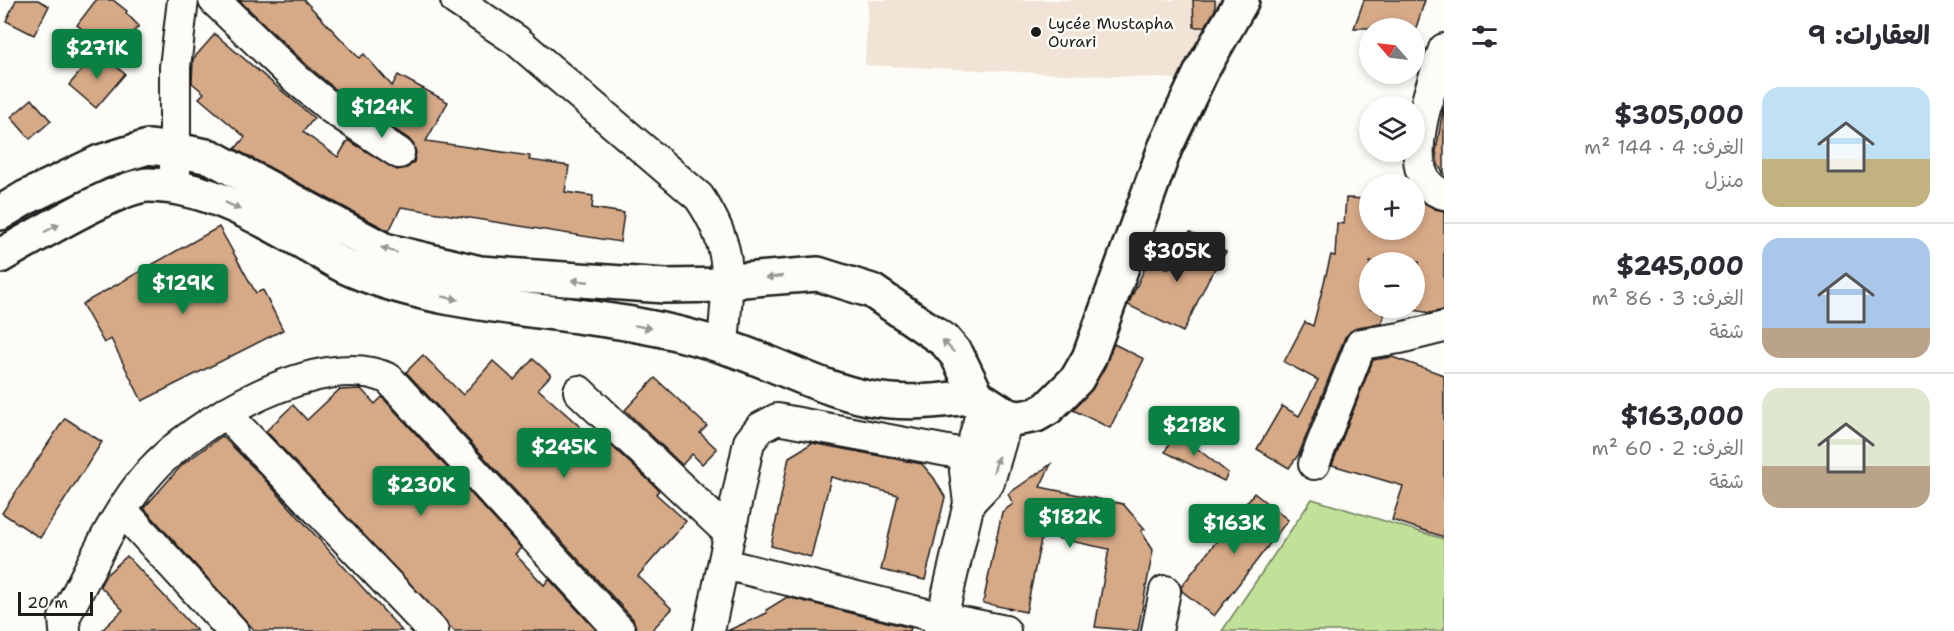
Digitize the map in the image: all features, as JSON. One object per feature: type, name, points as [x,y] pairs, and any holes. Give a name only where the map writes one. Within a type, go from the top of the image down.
[{"type":"street","points":[[175,187],[176,67],[183,0]]},
{"type":"street","points":[[213,0],[296,79],[331,108],[399,153]]},
{"type":"street","points":[[456,0],[516,40],[699,197],[717,223],[727,255],[723,346]]},
{"type":"street","points":[[0,256],[118,194],[146,185],[175,187],[205,193],[267,222],[350,269],[415,292],[483,304],[637,325],[723,346],[833,389],[869,398],[990,405],[1020,418],[1042,411],[1062,397],[1077,379],[1093,347],[1165,148],[1203,68],[1242,0]]},
{"type":"street","points":[[1444,50],[1420,128],[1417,150],[1421,173],[1438,193],[1444,194]]},
{"type":"street","points":[[0,213],[25,198],[100,162],[148,147],[211,157],[384,250],[480,273],[621,285],[727,285],[743,280],[818,274],[872,291],[945,341],[990,405],[989,482],[969,503]]},
{"type":"street","points":[[1314,464],[1361,344],[1400,338],[1444,327]]},
{"type":"street","points":[[65,631],[64,618],[107,536],[150,472],[180,444],[225,413],[293,382],[328,372],[377,373],[389,379],[620,631]]},
{"type":"street","points":[[579,390],[730,534]]},
{"type":"street","points":[[940,625],[969,503],[965,471],[969,455],[990,405]]},
{"type":"street","points":[[225,413],[433,631]]},
{"type":"street","points":[[709,631],[749,442],[760,428],[777,419],[969,455]]},
{"type":"street","points":[[123,511],[233,631]]},
{"type":"street","points":[[724,564],[940,625],[1005,631]]},
{"type":"street","points":[[1157,631],[1165,591]]},
{"type":"shaded area","name":"Lycée Mustapha Ourari","points":[[868,0],[1225,0],[1180,79],[865,65]]},
{"type":"green space","points":[[1312,499],[1444,539],[1444,631],[1222,631]]},
{"type":"building","points":[[16,0],[38,0],[49,6],[34,35],[6,21]]},
{"type":"building","points":[[96,0],[113,0],[127,11],[126,13],[139,26],[114,53],[77,25]]},
{"type":"building","points":[[239,0],[304,0],[359,58],[364,54],[392,86],[398,75],[448,102],[426,141],[530,156],[529,160],[569,166],[565,192],[593,196],[592,208],[624,213],[620,242],[401,207],[389,231],[235,149],[245,137],[199,98],[204,93],[192,83],[193,59],[215,34],[314,118],[303,132],[338,157],[348,140],[397,170],[407,168],[414,162],[416,153],[409,139],[341,94]]},
{"type":"building","points":[[1193,0],[1215,0],[1215,10],[1205,27],[1194,27]]},
{"type":"building","points":[[1364,0],[1425,0],[1419,18],[1359,18],[1359,28],[1354,28]]},
{"type":"building","points":[[98,51],[125,74],[96,108],[69,85]]},
{"type":"building","points":[[32,99],[51,121],[30,139],[11,117]]},
{"type":"building","points":[[1444,104],[1444,174],[1438,165],[1436,151]]},
{"type":"building","points":[[1346,198],[1359,199],[1359,240],[1425,240],[1425,202],[1435,209],[1444,211],[1444,310],[1425,312],[1425,252],[1359,252],[1359,318],[1383,318],[1382,323],[1358,327],[1345,337],[1299,454],[1289,468],[1257,449],[1282,406],[1299,416],[1318,380],[1284,362],[1305,322],[1313,326],[1331,255],[1335,256],[1337,223],[1344,224]]},
{"type":"building","points":[[219,227],[256,293],[263,290],[283,330],[142,401],[111,339],[104,343],[82,304]]},
{"type":"building","points":[[1190,232],[1226,252],[1209,278],[1183,332],[1128,305],[1149,259],[1168,269]]},
{"type":"building","points":[[1114,344],[1144,359],[1110,428],[1073,410],[1093,388]]},
{"type":"building","points":[[423,355],[463,395],[493,361],[514,380],[533,359],[551,375],[538,389],[596,441],[601,436],[659,490],[656,494],[686,521],[638,576],[672,609],[651,631],[637,631],[633,619],[406,372]]},
{"type":"building","points":[[1392,357],[1444,375],[1444,537],[1392,520],[1403,486],[1332,465],[1373,360]]},
{"type":"building","points":[[655,378],[707,426],[700,433],[717,449],[702,464],[692,454],[682,465],[625,410]]},
{"type":"building","points":[[361,389],[375,404],[382,397],[521,548],[515,554],[544,585],[549,579],[597,631],[454,631],[266,431],[293,405],[307,420],[339,390]]},
{"type":"building","points":[[65,418],[102,442],[40,538],[2,513]]},
{"type":"building","points":[[1175,431],[1228,473],[1224,481],[1165,452]]},
{"type":"building","points":[[222,436],[258,472],[402,631],[255,631],[144,508],[182,465]]},
{"type":"building","points":[[812,443],[922,464],[934,478],[945,497],[925,580],[881,570],[898,495],[831,477],[811,557],[771,546],[789,457]]},
{"type":"building","points":[[1051,464],[1040,487],[1123,504],[1145,529],[1141,531],[1153,550],[1138,631],[1095,627],[1109,549],[1042,535],[1026,612],[983,603],[1002,512],[1013,504],[1008,494]]},
{"type":"building","points":[[1254,493],[1288,520],[1214,616],[1182,591],[1181,587]]},
{"type":"building","points":[[127,556],[197,631],[101,631],[123,610],[100,586],[106,575]]},
{"type":"building","points":[[787,597],[911,628],[910,631],[727,631],[767,613],[766,610]]},
{"type":"place","name":"Lycée Mustapha Ourari","points":[[1036,32]]}]
